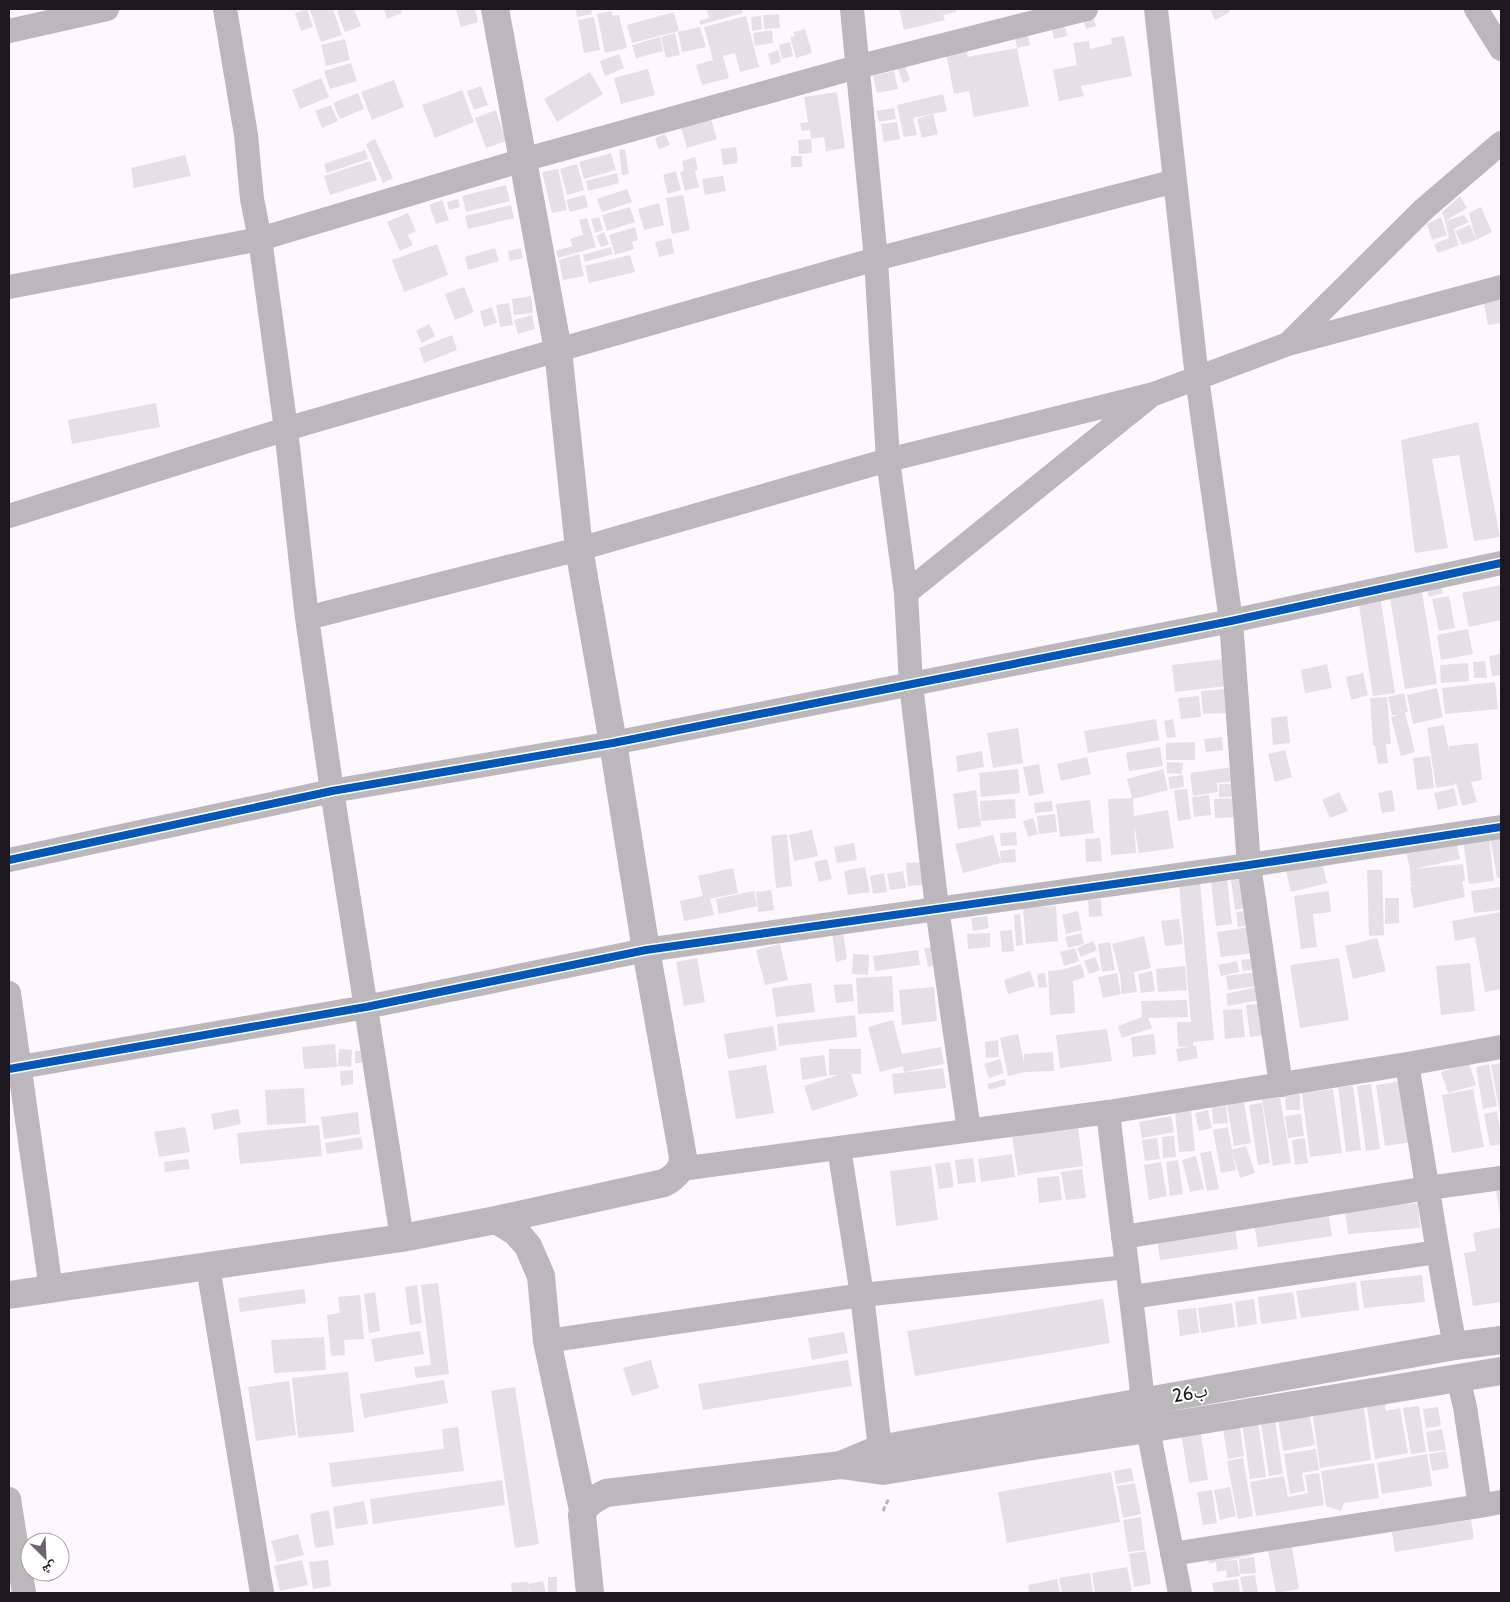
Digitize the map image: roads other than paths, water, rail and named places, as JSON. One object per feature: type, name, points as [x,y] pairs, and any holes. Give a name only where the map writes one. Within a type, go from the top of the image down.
[{"type":"highway","name":"26ب","points":[[881,1460],[1143,1402],[1454,1346],[1501,1340]]},
{"type":"highway","name":"26ب","points":[[881,1460],[1033,1446],[1501,1372]]},
{"type":"highway","points":[[590,1593],[582,1524],[583,1510],[598,1497],[616,1491],[881,1460]]},
{"type":"street","points":[[9,31],[107,9]]},
{"type":"street","points":[[226,9],[246,135],[252,199],[260,238],[286,429],[307,618],[402,1238]]},
{"type":"street","points":[[9,1295],[402,1238],[496,1220],[664,1183],[681,1170],[683,1156],[646,950],[613,743],[579,549],[558,350],[495,9]]},
{"type":"street","points":[[852,9],[876,259],[888,460],[906,593],[911,684],[937,908],[969,1130]]},
{"type":"street","points":[[9,286],[260,238],[523,160],[857,67],[1086,9]]},
{"type":"street","points":[[1156,9],[1197,378],[1231,621],[1249,864],[1281,1085]]},
{"type":"street","points":[[1476,9],[1501,48]]},
{"type":"street","points":[[1288,344],[1424,209],[1501,143]]},
{"type":"street","points":[[9,516],[286,429],[558,350],[876,259],[1175,181]]},
{"type":"street","points":[[307,618],[579,549],[888,460],[1154,394],[1288,344],[1501,286]]},
{"type":"street","points":[[906,593],[1154,394]]},
{"type":"street","points":[[9,860],[332,791],[613,743],[1231,621],[1501,563]]},
{"type":"street","points":[[15,1068],[366,1007],[646,950],[1501,827]]},
{"type":"street","points":[[9,993],[15,1068],[51,1289]]},
{"type":"street","points":[[681,1170],[1108,1112],[1408,1064],[1501,1047]]},
{"type":"street","points":[[1408,1064],[1437,1252],[1454,1346]]},
{"type":"street","points":[[1108,1112],[1132,1297],[1143,1402]]},
{"type":"street","points":[[839,1148],[862,1294],[881,1460]]},
{"type":"street","points":[[1123,1237],[1501,1178]]},
{"type":"street","points":[[496,1220],[516,1232],[528,1246],[541,1276],[547,1341],[583,1510]]},
{"type":"street","points":[[1132,1297],[1437,1252]]},
{"type":"street","points":[[208,1266],[262,1593]]},
{"type":"street","points":[[547,1341],[862,1294],[1127,1267]]},
{"type":"street","points":[[1172,1554],[1491,1504],[1458,1378]]},
{"type":"street","points":[[1148,1429],[1180,1593]]},
{"type":"street","points":[[9,1499],[24,1593]]}]
